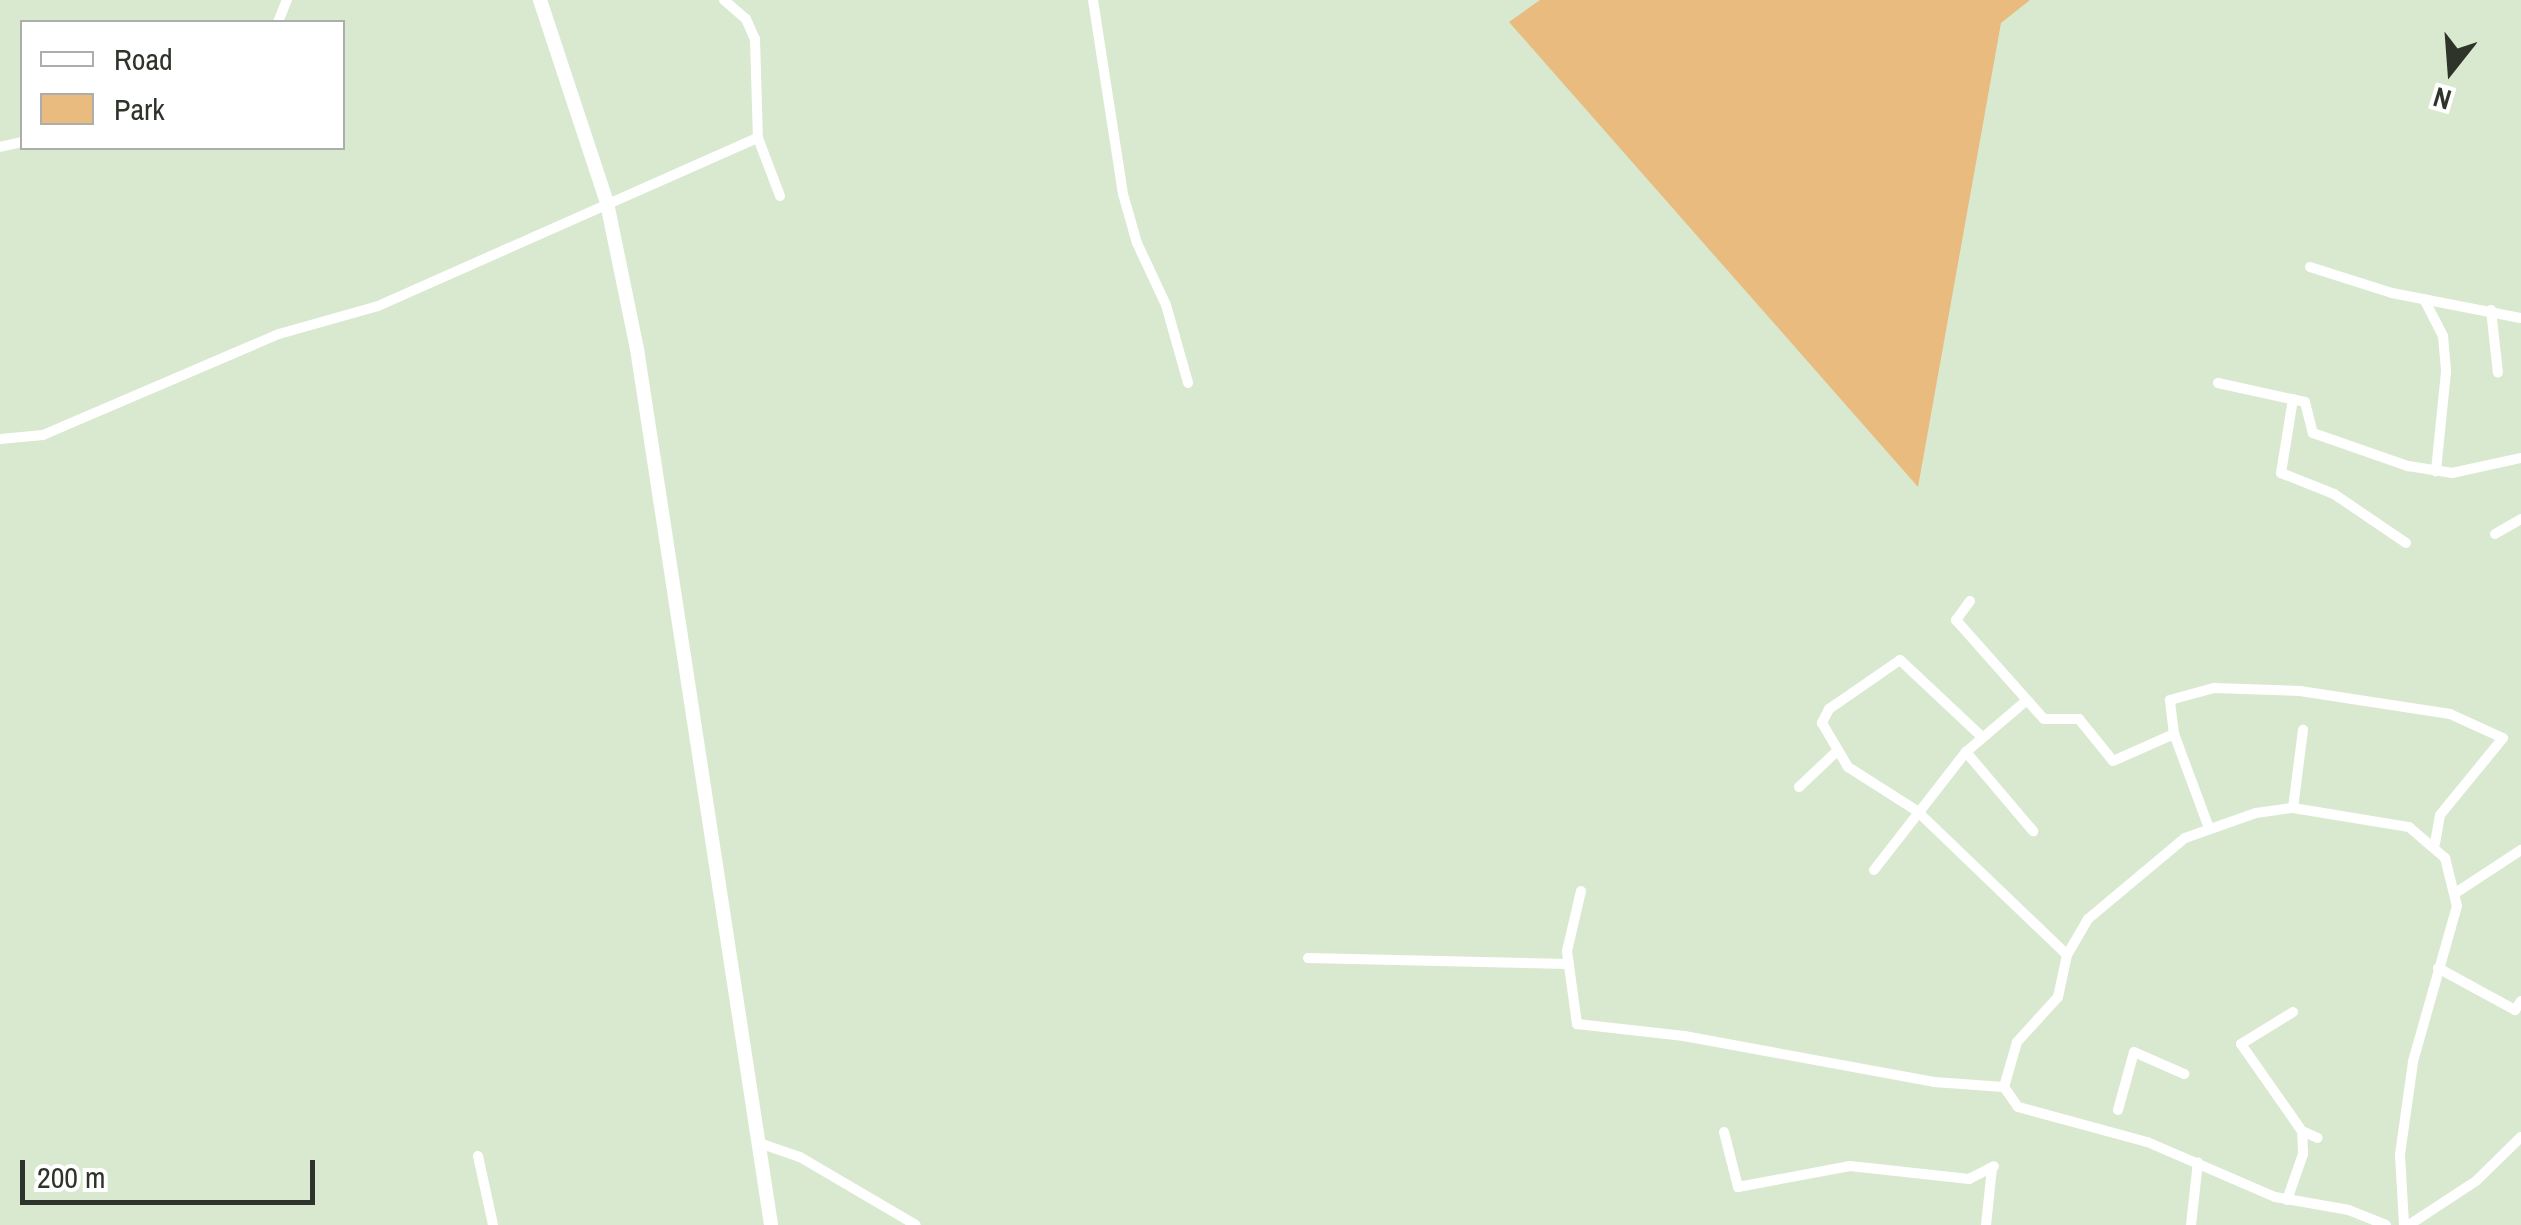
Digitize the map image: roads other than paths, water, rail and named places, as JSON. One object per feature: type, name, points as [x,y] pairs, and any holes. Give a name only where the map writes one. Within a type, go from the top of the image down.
[{"type":"street","points":[[540,0],[607,203],[677,588],[771,1225]]},
{"type":"street","points":[[724,0],[746,20],[755,39],[758,138],[780,196]]},
{"type":"street","points":[[1094,0],[1127,210],[1166,304],[1188,382]]},
{"type":"street","points":[[0,439],[43,435],[279,334],[378,306],[758,138]]},
{"type":"street","points":[[2310,268],[2424,299],[2521,318]]},
{"type":"street","points":[[2424,299],[2443,336],[2446,372],[2436,470]]},
{"type":"street","points":[[2491,310],[2498,373]]},
{"type":"street","points":[[2218,384],[2294,399],[2312,408],[2313,433],[2436,470],[2464,472],[2521,458]]},
{"type":"street","points":[[2294,399],[2281,473],[2334,494],[2406,543]]},
{"type":"street","points":[[2494,534],[2521,519]]},
{"type":"street","points":[[1970,602],[1956,620],[2026,701],[2052,722],[2079,719],[2113,761],[2174,734]]},
{"type":"street","points":[[1982,736],[1905,662],[1894,660],[1825,716],[1823,731],[1835,752],[1917,811],[2068,955]]},
{"type":"street","points":[[2210,828],[2174,734],[2170,700],[2214,688],[2300,692],[2450,714],[2503,738],[2440,816],[2436,846],[2458,892],[2401,1144],[2407,1225],[2476,1181],[2521,1136]]},
{"type":"street","points":[[1874,870],[1966,752],[2026,701]]},
{"type":"street","points":[[2293,808],[2303,730]]},
{"type":"street","points":[[1799,787],[1835,752]]},
{"type":"street","points":[[1966,752],[2033,831]]},
{"type":"street","points":[[2004,1088],[2023,1030],[2058,997],[2068,955],[2095,910],[2144,866],[2210,828],[2293,808],[2392,822],[2436,846]]},
{"type":"street","points":[[2458,892],[2521,850]]},
{"type":"street","points":[[1581,891],[1569,964],[1577,1024],[2004,1088],[2018,1106],[2198,1162],[2287,1200],[2349,1210],[2386,1225]]},
{"type":"street","points":[[1308,958],[1569,964]]},
{"type":"street","points":[[2438,968],[2514,1010],[2521,1001]]},
{"type":"street","points":[[2294,1012],[2241,1044],[2302,1131],[2318,1138]]},
{"type":"street","points":[[2118,1110],[2134,1052],[2184,1074]]},
{"type":"street","points":[[2287,1200],[2303,1154],[2302,1131]]},
{"type":"street","points":[[1724,1132],[1738,1187],[1850,1166],[1969,1179],[1993,1167],[1986,1225]]},
{"type":"street","points":[[759,1143],[800,1156],[916,1225]]},
{"type":"street","points":[[478,1156],[492,1225]]},
{"type":"street","points":[[2191,1225],[2198,1162]]}]
